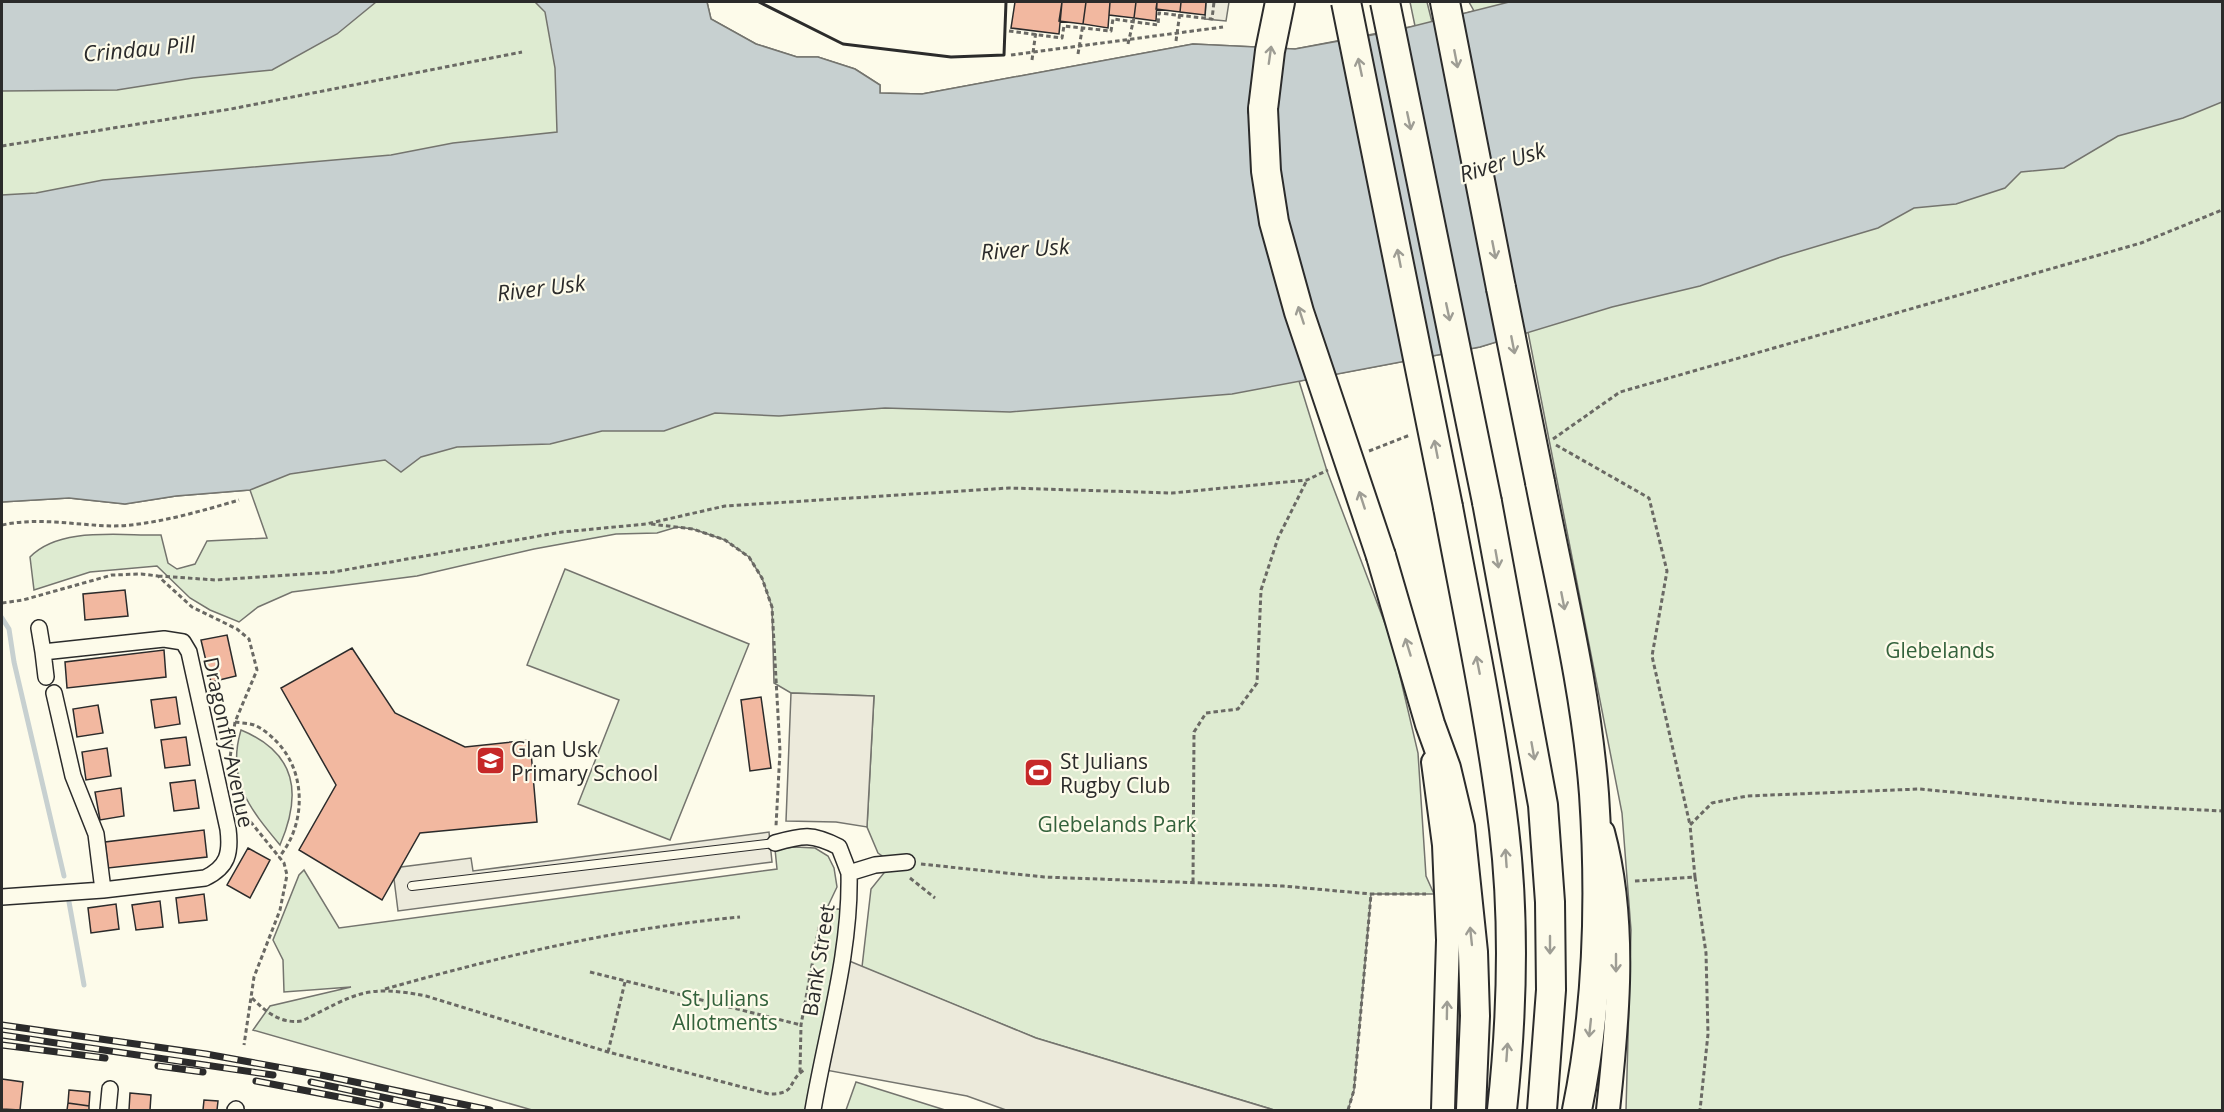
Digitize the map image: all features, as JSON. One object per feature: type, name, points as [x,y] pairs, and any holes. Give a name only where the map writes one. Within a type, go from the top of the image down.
[{"type":"highway","points":[[1280,2],[1263,109],[1266,171],[1274,222],[1299,312],[1381,556],[1430,724],[1446,768],[1460,827],[1472,941],[1475,1016],[1471,1110]]},
{"type":"highway","points":[[1346,2],[1448,507],[1481,683],[1504,830],[1510,905],[1511,999],[1502,1110]]},
{"type":"highway","points":[[1385,2],[1487,502],[1543,805],[1550,902],[1551,990],[1542,1110]]},
{"type":"highway","points":[[1445,2],[1576,666],[1594,795],[1595,968],[1590,1029],[1577,1110]]},
{"type":"main road","points":[[1430,724],[1444,845],[1448,940],[1443,1110]]},
{"type":"main road","points":[[1594,795],[1611,862],[1617,904],[1615,1046],[1608,1110]]},
{"type":"street","points":[[39,628],[46,677]]},
{"type":"street","name":"Dragonfly Avenue","points":[[2,897],[103,890],[205,878],[217,872],[227,861],[230,848],[228,829],[189,652],[183,642],[174,639],[43,652]]},
{"type":"street","points":[[54,693],[73,776],[96,834],[103,890]]},
{"type":"street","points":[[775,843],[802,835],[825,840],[839,847],[849,873],[875,865],[900,863]]},
{"type":"street","name":"Bank Street","points":[[813,1110],[842,958],[848,910],[849,873]]},
{"type":"street","points":[[108,1110],[110,1089]]},
{"type":"lane","points":[[412,886],[775,843]]},
{"type":"path","points":[[1009,31],[1062,38],[1064,27],[1111,31],[1113,19],[1158,24],[1159,14],[1179,14],[1212,19],[1214,2]]},
{"type":"path","points":[[1176,41],[1179,14]]},
{"type":"path","points":[[1128,44],[1133,20]]},
{"type":"path","points":[[1078,54],[1083,27]]},
{"type":"path","points":[[1011,55],[1223,27]]},
{"type":"path","points":[[1032,60],[1036,33]]},
{"type":"path","points":[[2,146],[231,109],[522,52]]},
{"type":"path","points":[[1700,1110],[1708,1034],[1706,953],[1690,825],[1652,656],[1667,571],[1649,498],[1549,441],[1620,392],[2141,243],[2223,210]]},
{"type":"path","points":[[1365,452],[1414,433]]},
{"type":"path","points":[[158,576],[216,580],[333,572],[562,532],[646,524],[726,506],[1010,489],[1172,493],[1307,480],[1337,466]]},
{"type":"path","points":[[1193,882],[1194,732],[1206,712],[1238,709],[1257,683],[1261,590],[1278,538],[1307,480]]},
{"type":"path","points":[[2,525],[18,522],[63,522],[114,526],[200,512],[239,500]]},
{"type":"path","points":[[646,524],[693,529],[724,540],[749,557],[762,578],[772,607],[780,751],[775,843]]},
{"type":"path","points":[[235,722],[255,725],[270,735],[281,746],[297,776],[299,809],[297,824],[287,848],[279,857]]},
{"type":"path","points":[[1690,825],[1712,803],[1747,796],[1920,789],[2069,803],[2223,811]]},
{"type":"path","points":[[900,863],[1044,877],[1283,886],[1371,894],[1434,894]]},
{"type":"path","points":[[900,863],[934,898]]},
{"type":"path","points":[[1635,881],[1695,877]]},
{"type":"path","points":[[1348,1110],[1354,1090],[1371,894]]},
{"type":"path","points":[[252,998],[279,1019],[303,1021],[364,991],[383,989],[584,938],[687,922],[740,917]]},
{"type":"path","points":[[383,989],[426,996],[608,1052],[769,1094],[783,1094],[790,1090],[800,1072],[801,1025],[819,927]]},
{"type":"path","points":[[590,972],[801,1025]]},
{"type":"path","points":[[608,1052],[625,982]]},
{"type":"path","points":[[800,1072],[808,1067],[820,1069]]},
{"type":"green space","points":[[2,2],[707,2],[711,19],[756,44],[797,57],[818,57],[855,69],[880,85],[880,93],[922,94],[1193,44],[1295,49],[1415,26],[1410,2],[1427,2],[1432,22],[1474,11],[1469,2],[1792,2],[2,301]]},
{"type":"green space","points":[[2222,8],[2222,1110],[1626,1110],[1631,930],[1622,813],[1528,332],[1480,347],[1299,381],[1327,471],[1392,642],[1418,753],[1426,876],[1434,894],[1371,894],[1354,1090],[1348,1110],[1274,1110],[1036,1038],[862,967],[871,889],[892,863],[878,853],[867,827],[874,696],[791,693],[774,683],[772,607],[762,578],[749,557],[725,540],[693,529],[677,527],[657,533],[616,534],[534,549],[417,576],[292,592],[258,607],[239,622],[210,610],[190,598],[157,566],[90,572],[34,590],[30,557],[43,547],[74,537],[110,534],[161,535],[168,563],[177,569],[195,564],[207,541],[267,538],[250,490],[176,496],[125,504],[69,498],[2,502],[2,429]]},
{"type":"green space","points":[[565,569],[749,644],[670,840],[578,804],[619,700],[527,665]]},
{"type":"green space","points":[[241,730],[260,739],[274,750],[284,763],[290,777],[291,809],[280,845],[259,819],[239,779],[237,748]]},
{"type":"green space","name":"St Julians Allotments","points":[[815,848],[828,856],[834,868],[837,887],[827,908],[848,910],[813,1110],[532,1110],[253,1030],[270,1006],[351,987],[284,992],[283,960],[273,940],[299,875],[304,870],[339,928],[777,869],[775,849]]},
{"type":"green space","points":[[856,1082],[945,1110],[846,1110]]},
{"type":"shaded area","points":[[1206,2],[1229,2],[1226,21],[1205,19]]},
{"type":"shaded area","points":[[791,693],[874,696],[867,827],[836,822],[786,821]]},
{"type":"shaded area","points":[[769,832],[772,862],[398,911],[394,879],[401,867],[471,858],[473,871]]},
{"type":"shaded area","points":[[842,958],[1036,1038],[1274,1110],[1006,1110],[967,1096],[820,1069]]},
{"type":"water","name":"Crindau Pill","points":[[2,2],[376,2],[337,34],[272,70],[193,78],[117,90],[2,91]]},
{"type":"water","name":"River Usk","points":[[535,2],[707,2],[711,19],[756,44],[797,57],[818,57],[855,69],[880,85],[880,93],[922,94],[1193,44],[1295,49],[1394,31],[1509,2],[2222,2],[2222,102],[2183,118],[2118,136],[2064,168],[2021,172],[2005,188],[1956,204],[1914,208],[1878,228],[1781,257],[1700,286],[1612,307],[1480,347],[1232,394],[1010,412],[885,408],[779,416],[715,413],[664,431],[602,431],[550,444],[457,447],[421,457],[401,472],[385,460],[290,474],[250,490],[176,496],[125,504],[69,498],[2,502],[2,195],[36,193],[103,180],[391,155],[453,143],[557,132],[555,68],[545,12]]},
{"type":"building","points":[[1015,2],[1062,2],[1059,34],[1011,28]]},
{"type":"building","points":[[1062,2],[1086,2],[1083,24],[1059,21]]},
{"type":"building","points":[[1086,2],[1110,2],[1108,28],[1083,24]]},
{"type":"building","points":[[1110,2],[1136,2],[1134,18],[1109,15]]},
{"type":"building","points":[[1136,2],[1157,2],[1156,21],[1134,18]]},
{"type":"building","points":[[1157,2],[1181,2],[1180,12],[1156,9]]},
{"type":"building","points":[[1181,2],[1206,2],[1205,15],[1180,12]]},
{"type":"building","points":[[125,590],[128,616],[85,620],[83,594]]},
{"type":"building","points":[[227,635],[236,676],[211,682],[201,640]]},
{"type":"building","points":[[352,648],[395,713],[465,747],[530,740],[537,822],[420,833],[382,900],[299,850],[336,785],[281,688]]},
{"type":"building","points":[[164,650],[166,677],[67,688],[65,662]]},
{"type":"building","points":[[176,697],[180,724],[155,728],[151,700]]},
{"type":"building","points":[[761,697],[771,768],[750,771],[741,700]]},
{"type":"building","points":[[98,705],[103,733],[77,737],[73,709]]},
{"type":"building","points":[[186,737],[190,765],[165,768],[161,740]]},
{"type":"building","points":[[107,748],[111,776],[86,780],[82,752]]},
{"type":"building","points":[[195,780],[199,808],[174,811],[170,783]]},
{"type":"building","points":[[121,788],[124,816],[100,820],[95,792]]},
{"type":"building","points":[[204,830],[207,857],[108,868],[105,842]]},
{"type":"building","points":[[248,848],[270,860],[250,898],[227,885]]},
{"type":"building","points":[[204,894],[207,920],[179,923],[176,898]]},
{"type":"building","points":[[160,901],[163,927],[136,930],[132,905]]},
{"type":"building","points":[[116,904],[119,929],[91,933],[88,908]]},
{"type":"building","points":[[2,1079],[23,1082],[20,1110],[2,1109]]},
{"type":"building","points":[[69,1090],[90,1092],[89,1106],[68,1103]]},
{"type":"building","points":[[130,1093],[151,1095],[150,1110],[129,1110]]},
{"type":"building","points":[[204,1100],[218,1101],[217,1110],[203,1110]]},
{"type":"building","points":[[68,1103],[89,1106],[89,1110],[67,1110]]},
{"type":"waterway","points":[[2,618],[9,629],[14,662],[64,876]]},
{"type":"waterway","points":[[69,902],[84,985]]},
{"type":"railway","points":[[2,1025],[206,1054],[490,1110]]},
{"type":"railway","points":[[2,1035],[273,1075]]},
{"type":"railway","points":[[2,1045],[105,1058]]},
{"type":"railway","points":[[158,1066],[203,1072]]},
{"type":"railway","points":[[256,1081],[380,1105]]},
{"type":"railway","points":[[311,1082],[443,1110]]},
{"type":"wall","points":[[759,2],[843,44],[951,57],[1004,55],[1006,2]]},
{"type":"place","name":"Glan Usk Primary School","points":[[490,761]]},
{"type":"place","name":"St Julians Rugby Club","points":[[1039,773]]},
{"type":"park label","name":"Glebelands","points":[[1940,650]]},
{"type":"park label","name":"Glebelands Park","points":[[1117,824]]}]
